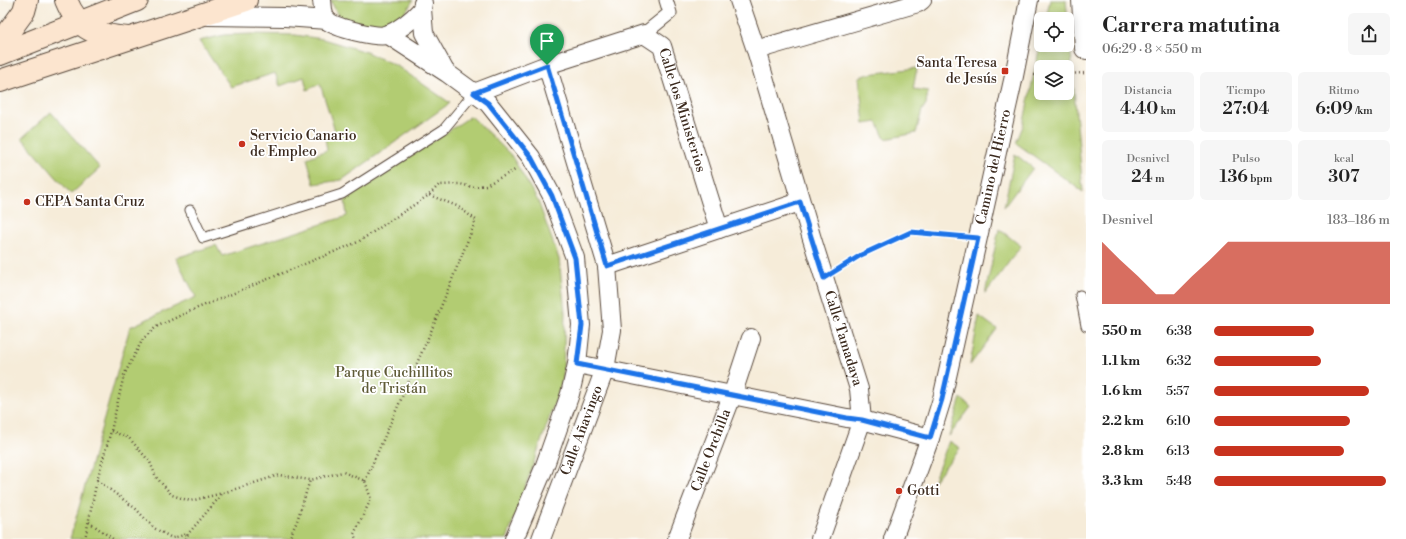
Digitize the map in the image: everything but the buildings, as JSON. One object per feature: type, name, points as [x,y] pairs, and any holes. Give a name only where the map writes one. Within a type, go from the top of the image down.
[{"type":"main road","points":[[0,44],[3,42],[24,11],[27,0]]},
{"type":"main road","points":[[66,0],[69,9],[91,17],[102,35],[131,39]]},
{"type":"main road","points":[[0,54],[137,0]]},
{"type":"main road","points":[[0,81],[246,0]]},
{"type":"main road","points":[[63,61],[91,17]]},
{"type":"street","points":[[322,0],[324,14],[327,20]]},
{"type":"street","points":[[644,34],[670,13],[666,0]]},
{"type":"street","name":"Calle Tamadaya","points":[[740,0],[800,202],[859,389],[862,420],[820,539]]},
{"type":"street","points":[[756,50],[918,3],[922,0]]},
{"type":"street","name":"Camino del Hierro","points":[[893,539],[930,438],[942,399],[1014,76],[1029,0]]},
{"type":"street","points":[[1084,0],[1086,48]]},
{"type":"street","points":[[199,16],[285,17],[327,20],[346,29],[380,36],[404,26],[423,5]]},
{"type":"street","points":[[423,5],[424,33],[447,73]]},
{"type":"street","points":[[387,34],[447,73],[488,103],[531,157],[552,196],[575,258],[582,325],[577,364],[570,394],[544,468],[514,539]]},
{"type":"street","name":"Calle los Ministerios","points":[[474,93],[547,65],[644,34],[662,46],[719,229]]},
{"type":"street","name":"Calle Añavingo","points":[[541,539],[605,369],[612,330],[607,266],[547,65]]},
{"type":"street","points":[[607,266],[800,202]]},
{"type":"street","name":"Calle Orchilla","points":[[677,539],[732,396],[752,338]]},
{"type":"street","points":[[577,364],[732,396],[862,420],[930,438]]},
{"type":"lane","points":[[190,210],[203,238],[342,194],[444,129],[474,93]]},
{"type":"lane","points":[[1080,295],[1086,326]]},
{"type":"path","points":[[1074,74],[1086,73]]},
{"type":"path","points":[[85,539],[97,480],[111,431],[124,375],[143,338],[156,327],[188,312],[358,242],[429,195],[439,185],[460,184],[472,187],[486,185],[519,168],[531,157]]},
{"type":"path","points":[[351,539],[371,499],[365,481],[432,329],[476,220],[457,206],[429,195]]},
{"type":"path","points":[[824,278],[861,255],[911,232],[978,238]]},
{"type":"path","points":[[111,431],[129,438],[150,462],[156,478],[172,495],[190,502],[223,493],[279,474],[310,480],[343,472],[365,481]]},
{"type":"path","points":[[97,480],[136,509],[154,528],[172,538],[188,534]]},
{"type":"path","points":[[289,539],[297,521],[310,480]]},
{"type":"path","points":[[186,539],[188,534],[223,493]]},
{"type":"path","points":[[89,522],[113,539]]},
{"type":"path","points":[[354,534],[356,539]]},
{"type":"green space","points":[[330,0],[413,0],[408,9],[396,21],[380,26],[372,26],[363,25],[342,18]]},
{"type":"green space","points":[[1050,0],[1066,0],[1067,12],[1047,12]]},
{"type":"green space","points":[[224,35],[295,35],[323,39],[366,52],[397,66],[450,103],[342,180],[314,184],[307,158],[327,150],[325,138],[336,134],[320,84],[307,90],[304,77],[280,86],[275,73],[231,87],[199,41]]},
{"type":"green space","points":[[1039,52],[1071,52],[1071,60],[1037,60]]},
{"type":"green space","points":[[917,68],[913,89],[928,91],[926,104],[922,110],[916,133],[885,139],[877,122],[864,124],[859,77],[869,74]]},
{"type":"green space","points":[[1034,74],[1034,100],[1074,100],[1074,90],[1083,192],[1016,143],[1023,126]]},
{"type":"green space","points":[[51,112],[100,168],[71,194],[22,138]]},
{"type":"green space","name":"Parque Cuchillitos de Tristán","points":[[471,116],[511,155],[538,201],[559,259],[565,312],[563,379],[507,539],[70,539],[130,327],[196,297],[176,258],[216,245],[222,256],[347,216],[345,200]]},
{"type":"green space","points":[[1015,154],[1033,168],[1004,207]]},
{"type":"green space","points":[[999,229],[1021,246],[985,294]]},
{"type":"green space","points":[[979,316],[997,329],[970,365]]},
{"type":"green space","points":[[961,398],[971,407],[949,436]]},
{"type":"green space","points":[[949,441],[960,448],[933,482]]},
{"type":"place","name":"Santa Teresa de Jesús","points":[[1005,71]]},
{"type":"place","name":"Servicio Canario de Empleo","points":[[242,144]]},
{"type":"place","name":"CEPA Santa Cruz","points":[[27,202]]},
{"type":"place","name":"Gotti","points":[[899,491]]},
{"type":"route","points":[[547,65],[607,266],[800,202],[824,278],[861,255],[911,232],[978,238],[942,399],[930,438],[862,420],[732,396],[577,364],[582,325],[575,258],[552,196],[531,157],[488,103],[474,93],[547,65]]}]
